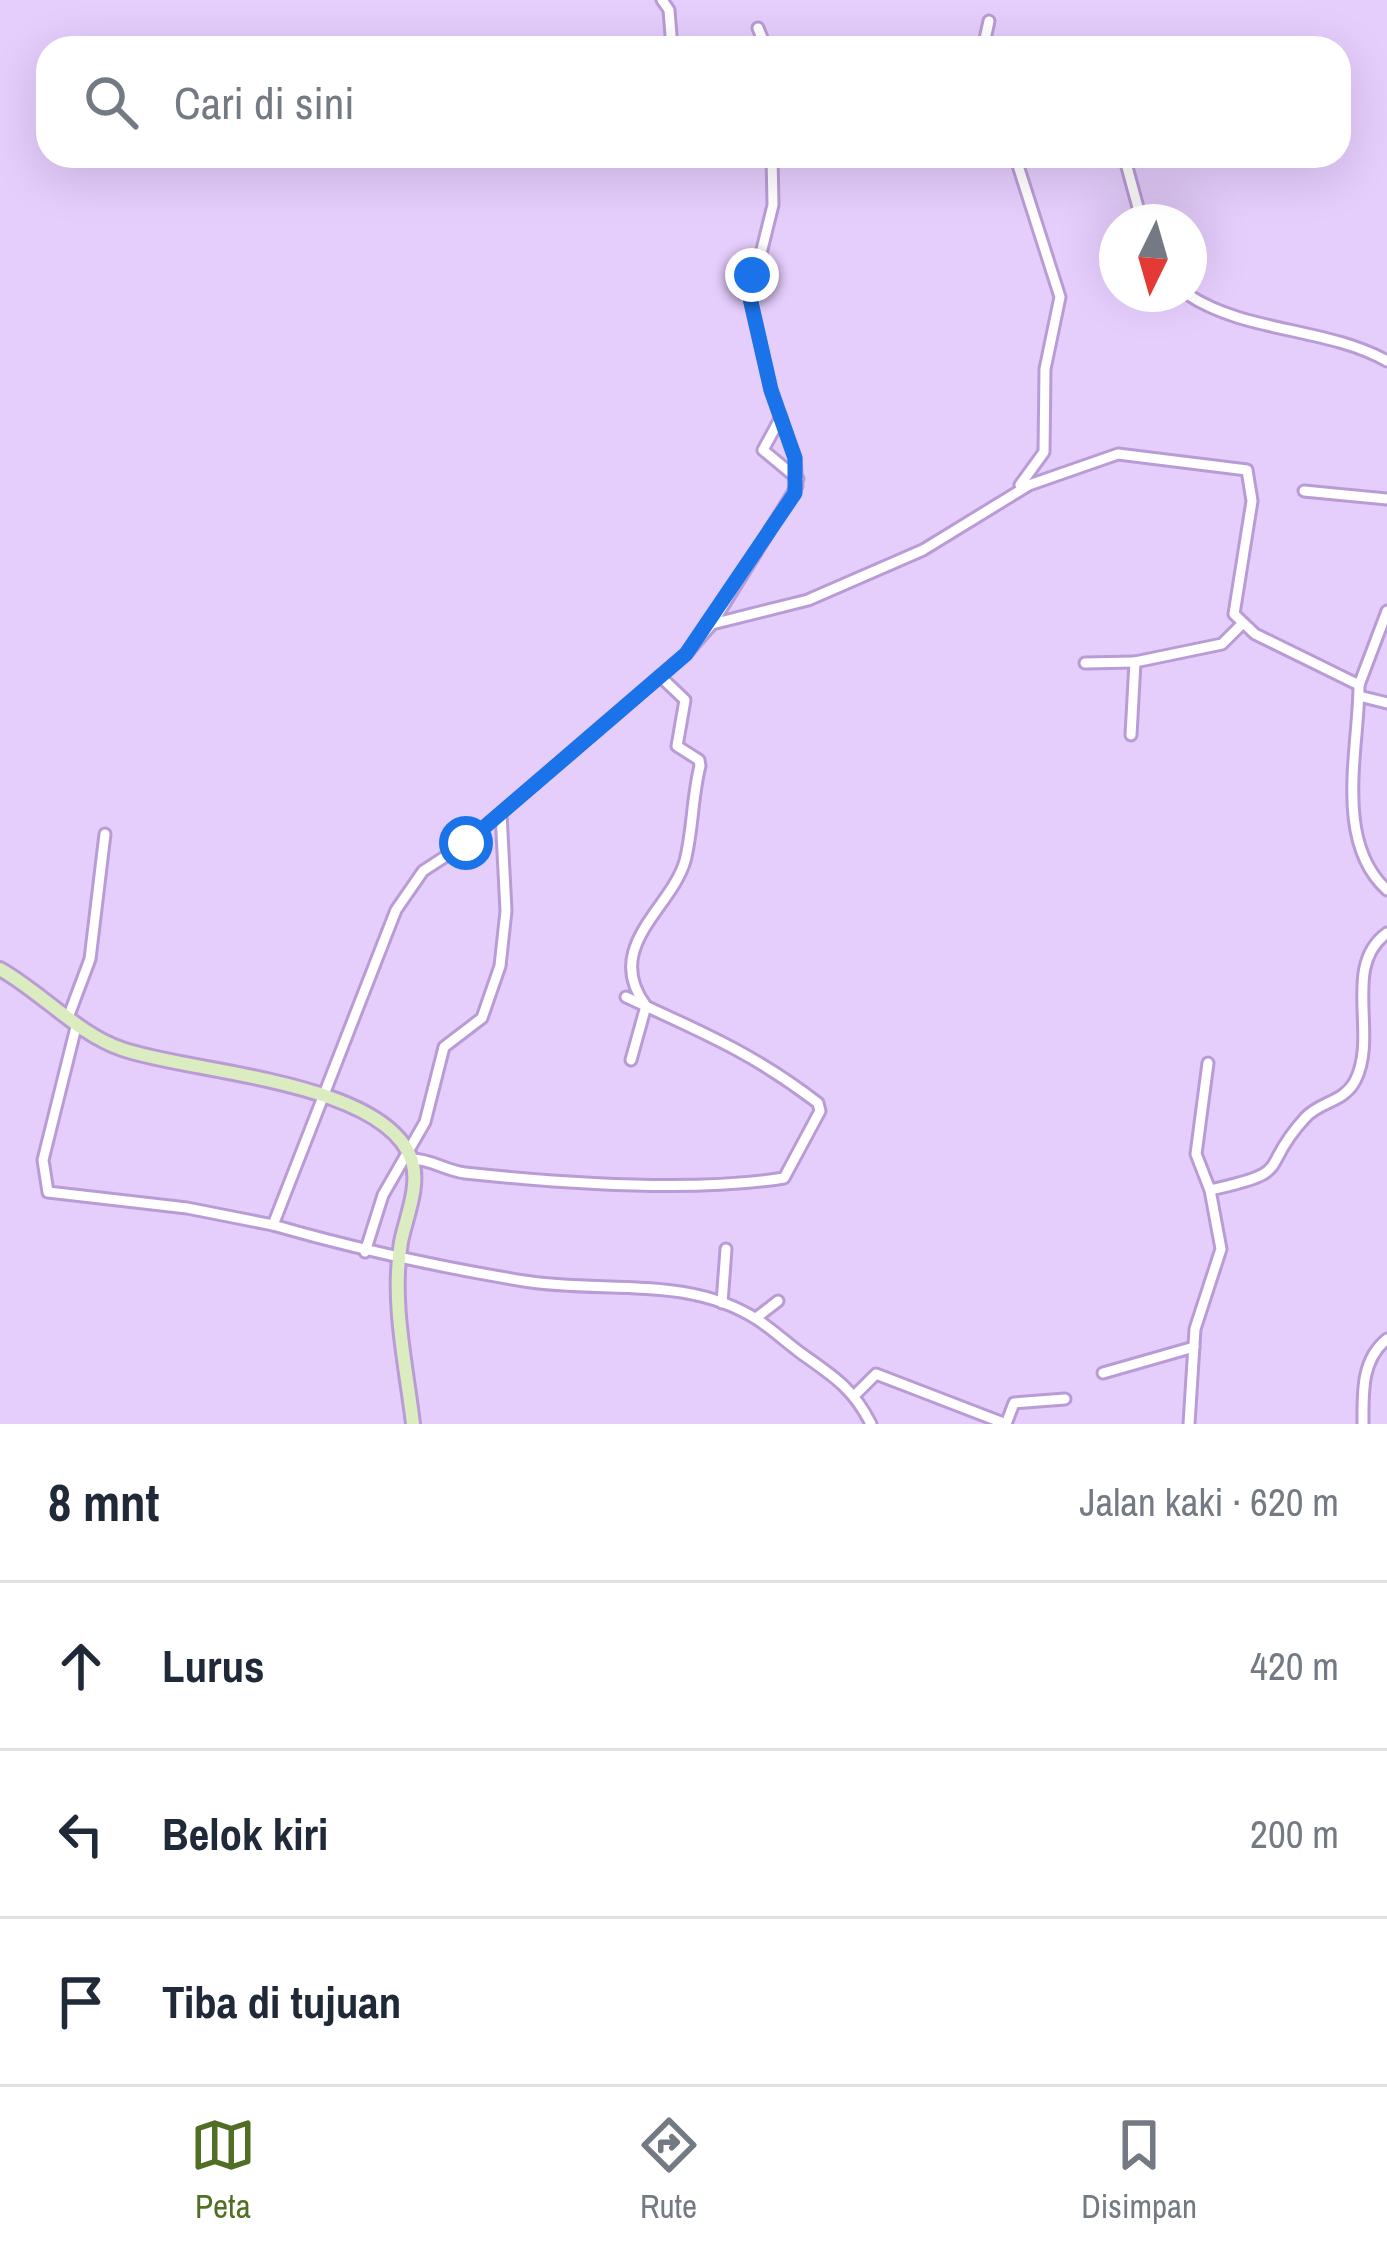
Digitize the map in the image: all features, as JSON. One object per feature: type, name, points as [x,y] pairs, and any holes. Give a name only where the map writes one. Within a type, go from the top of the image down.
[{"type":"street","points":[[662,0],[669,10],[671,36]]},
{"type":"street","points":[[986,36],[989,21]]},
{"type":"street","points":[[758,28],[761,36]]},
{"type":"street","points":[[273,1225],[320,1093],[404,895],[433,862],[502,813],[563,754],[662,678],[712,624],[795,493],[798,479],[750,288],[770,223],[774,168]]},
{"type":"street","points":[[712,624],[808,600],[922,550],[1008,502],[1044,452],[1045,369],[1060,297],[1047,244],[1022,191],[1019,168]]},
{"type":"street","points":[[1127,168],[1137,204]]},
{"type":"street","points":[[1207,304],[1358,346],[1387,361]]},
{"type":"street","points":[[782,416],[763,450],[798,479]]},
{"type":"street","points":[[1018,490],[1127,452],[1247,470],[1252,501],[1234,614],[1241,626],[1387,703]]},
{"type":"street","points":[[1304,491],[1387,499]]},
{"type":"street","points":[[1387,611],[1359,691],[1355,817],[1371,866],[1387,890]]},
{"type":"street","points":[[1085,664],[1135,662],[1222,644],[1241,626]]},
{"type":"street","points":[[1131,735],[1135,662]]},
{"type":"street","points":[[631,1060],[646,1006],[634,982],[635,950],[647,917],[684,864],[700,766],[699,760],[676,746],[685,700],[662,678]]},
{"type":"street","points":[[365,1252],[383,1196],[425,1122],[444,1047],[482,1018],[500,966],[506,911],[502,813]]},
{"type":"street","points":[[105,835],[90,958],[43,1160],[44,1184],[56,1195],[187,1208],[273,1225],[365,1252],[532,1282],[663,1288],[722,1303],[756,1318],[856,1394],[871,1424]]},
{"type":"street","points":[[1210,1190],[1259,1180],[1275,1170],[1308,1114],[1343,1098],[1356,1079],[1367,1044],[1365,971],[1370,951],[1387,933]]},
{"type":"street","points":[[0,969],[117,1048],[320,1093],[367,1118],[409,1155],[463,1173],[549,1178],[784,1178],[820,1111],[818,1103],[758,1058],[698,1026],[626,997]]},
{"type":"street","points":[[1189,1424],[1198,1313],[1217,1272],[1221,1250],[1210,1190],[1196,1154],[1208,1063]]},
{"type":"street","points":[[409,1155],[413,1188],[399,1282],[400,1335],[413,1424]]},
{"type":"street","points":[[722,1303],[726,1249]]},
{"type":"street","points":[[756,1318],[778,1301]]},
{"type":"street","points":[[1363,1424],[1366,1370],[1374,1349],[1387,1339]]},
{"type":"street","points":[[1103,1372],[1194,1347]]},
{"type":"street","points":[[856,1394],[875,1374],[1006,1424],[1014,1403],[1064,1400]]},
{"type":"route","points":[[466,843],[563,754],[649,689],[700,640],[795,493],[795,458],[771,390],[750,298],[752,275]]}]
